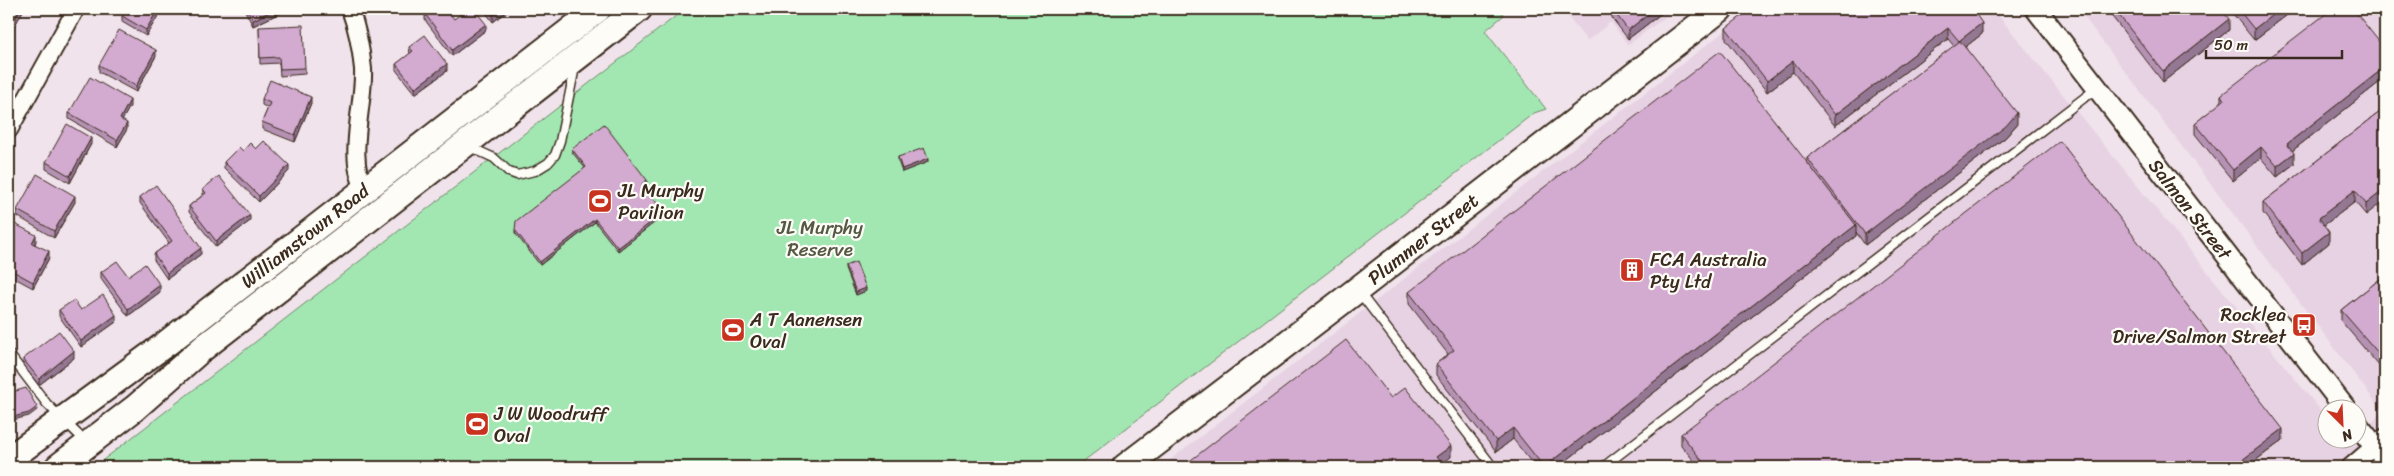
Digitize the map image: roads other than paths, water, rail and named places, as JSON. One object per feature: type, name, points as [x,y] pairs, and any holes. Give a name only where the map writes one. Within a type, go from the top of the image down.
[{"type":"main road","name":"Williamstown Road","points":[[58,467],[135,408],[373,199],[598,9]]},
{"type":"main road","name":"Williamstown Road","points":[[9,459],[373,199],[464,145],[639,9]]},
{"type":"main road","name":"Plummer Street","points":[[1125,467],[1357,290],[1706,15]]},
{"type":"street","points":[[9,130],[76,9]]},
{"type":"street","points":[[350,9],[360,44],[363,69],[357,160],[360,181],[373,199]]},
{"type":"street","name":"Salmon Street","points":[[2036,9],[2337,398]]},
{"type":"street","points":[[2350,467],[2382,448],[2366,433]]},
{"type":"lane","points":[[464,145],[494,158],[513,174],[528,174],[548,163],[555,155],[560,141],[577,57]]},
{"type":"lane","points":[[1603,467],[2097,88]]},
{"type":"lane","points":[[1357,290],[1493,467]]},
{"type":"lane","points":[[9,354],[47,404],[88,444]]},
{"type":"lane","points":[[1612,460],[1618,467]]},
{"type":"place","name":"JL Murphy Pavilion","points":[[600,201]]},
{"type":"place","name":"FCA Australia Pty Ltd","points":[[1632,270]]},
{"type":"place","name":"Rocklea Drive/Salmon Street","points":[[2304,325]]},
{"type":"place","name":"A T Aanensen Oval","points":[[733,330]]},
{"type":"place","name":"J W Woodruff Oval","points":[[477,424]]},
{"type":"park label","name":"JL Murphy Reserve","points":[[820,238]]}]
